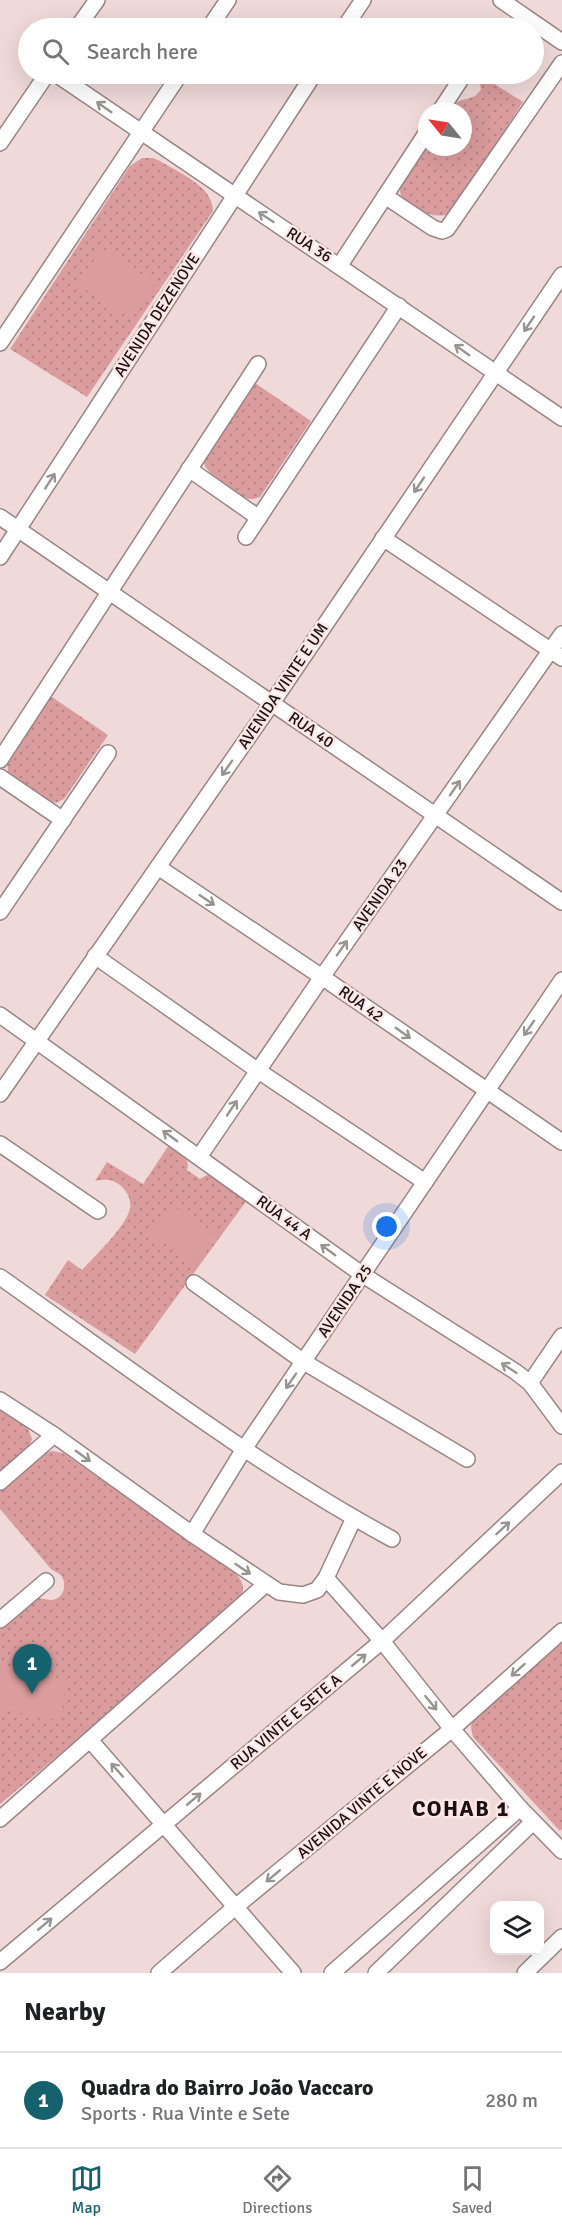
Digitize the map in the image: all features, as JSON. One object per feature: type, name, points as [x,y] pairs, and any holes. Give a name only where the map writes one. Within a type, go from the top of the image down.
[{"type":"street","points":[[84,18],[96,0]]},
{"type":"street","points":[[216,18],[228,0]]},
{"type":"street","points":[[351,18],[363,0]]},
{"type":"street","points":[[501,0],[527,18]]},
{"type":"street","points":[[544,30],[562,42]]},
{"type":"street","points":[[385,196],[433,228],[442,231],[447,228],[562,63]]},
{"type":"street","points":[[0,143],[39,84]]},
{"type":"street","name":"RUA 36","points":[[70,84],[562,418]]},
{"type":"street","points":[[0,343],[173,84]]},
{"type":"street","name":"AVENIDA DEZENOVE","points":[[0,557],[307,84]]},
{"type":"street","points":[[446,102],[458,84]]},
{"type":"street","points":[[340,266],[418,146]]},
{"type":"street","name":"AVENIDA VINTE E UM","points":[[0,1094],[272,704],[562,275]]},
{"type":"street","points":[[246,537],[399,306]]},
{"type":"street","points":[[0,760],[258,364]]},
{"type":"street","points":[[189,469],[259,519]]},
{"type":"street","name":"RUA 40","points":[[0,517],[562,902]]},
{"type":"street","points":[[383,538],[556,654]]},
{"type":"street","name":"AVENIDA 23","points":[[199,1157],[257,1070],[436,815],[556,654],[562,634]]},
{"type":"street","points":[[0,912],[108,753]]},
{"type":"street","points":[[0,777],[63,820]]},
{"type":"street","name":"RUA 42","points":[[158,867],[562,1142]]},
{"type":"street","points":[[95,956],[257,1070],[424,1182]]},
{"type":"street","name":"AVENIDA 25","points":[[192,1534],[244,1449],[562,980]]},
{"type":"street","name":"RUA 44 A","points":[[0,1015],[363,1275],[530,1383],[562,1426]]},
{"type":"street","points":[[0,1144],[98,1211]]},
{"type":"street","points":[[0,1277],[244,1449],[354,1518],[392,1539]]},
{"type":"street","points":[[194,1283],[304,1362],[467,1460]]},
{"type":"street","points":[[530,1383],[562,1336]]},
{"type":"street","points":[[0,1400],[279,1592],[303,1595],[317,1590],[326,1578],[354,1518]]},
{"type":"street","points":[[0,1482],[54,1435]]},
{"type":"street","name":"RUA VINTE E SETE A","points":[[0,1962],[382,1641],[562,1472]]},
{"type":"street","points":[[326,1578],[382,1641],[452,1729],[520,1808],[562,1851]]},
{"type":"street","points":[[0,1620],[46,1581]]},
{"type":"street","points":[[0,1819],[266,1584]]},
{"type":"street","name":"AVENIDA VINTE E NOVE","points":[[159,1973],[234,1908],[452,1729],[562,1631]]},
{"type":"street","points":[[90,1740],[293,1973]]},
{"type":"street","points":[[332,1973],[520,1808]]},
{"type":"street","points":[[376,1973],[533,1822]]},
{"type":"street","points":[[525,1973],[562,1937]]},
{"type":"shaded area","points":[[480,84],[494,84],[523,102],[456,205],[446,215],[423,212],[402,199],[399,187],[419,156],[472,156],[472,102],[456,102],[478,94],[481,89]]},
{"type":"shaded area","points":[[142,158],[153,158],[160,161],[194,181],[207,194],[212,202],[213,211],[87,397],[10,349],[130,166]]},
{"type":"shaded area","points":[[102,248],[155,283],[131,319],[78,285]]},
{"type":"shaded area","points":[[255,383],[311,421],[260,497],[248,499],[222,483],[204,463]]},
{"type":"shaded area","points":[[49,695],[108,735],[64,799],[56,803],[8,772],[7,760]]},
{"type":"shaded area","points":[[169,1145],[186,1158],[187,1170],[200,1179],[207,1175],[213,1176],[247,1200],[135,1354],[45,1295],[68,1260],[82,1270],[126,1219],[130,1205],[126,1191],[115,1182],[95,1181],[107,1162],[143,1184]]},
{"type":"shaded area","points":[[170,1204],[217,1235],[197,1265],[150,1234]]},
{"type":"shaded area","points":[[0,1409],[27,1426],[32,1439],[28,1449],[0,1475]]},
{"type":"shaded area","points":[[52,1451],[63,1453],[236,1574],[242,1582],[243,1591],[241,1598],[172,1661],[0,1804],[0,1627],[36,1598],[52,1600],[60,1597],[64,1586],[61,1575],[51,1569],[0,1509],[0,1491],[42,1454]]},
{"type":"shaded area","points":[[562,1639],[562,1829],[560,1831],[473,1737],[471,1727],[472,1721]]},
{"type":"shaded area","points":[[3,1667],[66,1680],[61,1721],[0,1709],[0,1678]]},
{"type":"place","name":"Quadra do Bairro João Vaccaro","points":[[32,1694]]},
{"type":"district","name":"COHAB 1","points":[[461,1808]]}]
